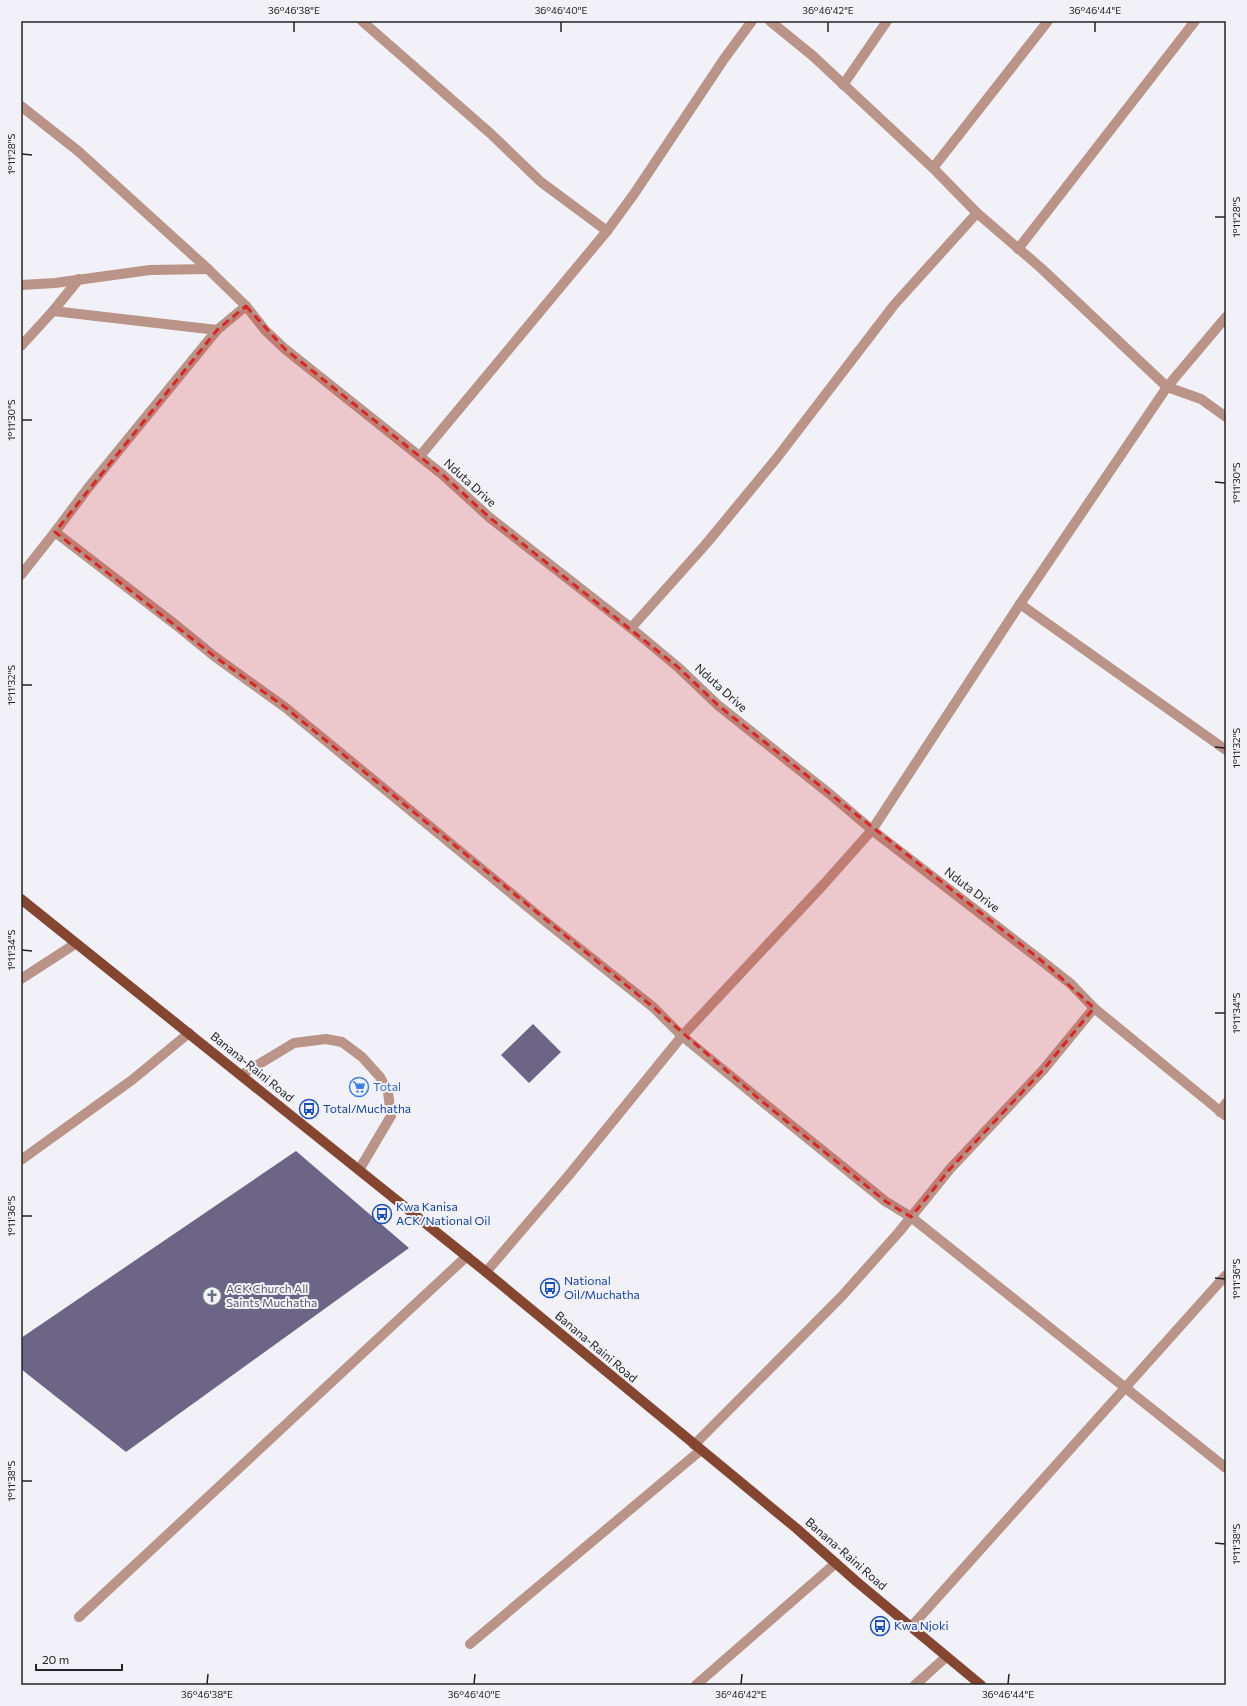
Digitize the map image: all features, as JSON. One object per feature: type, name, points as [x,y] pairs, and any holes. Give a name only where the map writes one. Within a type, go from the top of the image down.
[{"type":"main road","name":"Banana-Raini Road","points":[[21,899],[75,944],[189,1033],[467,1256],[981,1685]]},
{"type":"street","points":[[362,21],[490,134],[541,182],[607,231]]},
{"type":"street","points":[[420,456],[607,231],[634,194],[724,59],[752,21]]},
{"type":"street","points":[[770,21],[813,56],[933,168],[977,213],[1127,348],[1166,387],[1200,398],[1226,417]]},
{"type":"street","points":[[843,85],[887,21]]},
{"type":"street","points":[[933,168],[1048,21]]},
{"type":"street","points":[[1018,249],[1195,21]]},
{"type":"street","name":"Nduta Drive","points":[[21,106],[78,151],[208,269],[246,306],[265,330],[285,349],[420,456],[489,517],[631,628],[679,668],[719,706],[831,795],[872,830],[1071,984],[1094,1008],[1224,1110]]},
{"type":"street","points":[[631,628],[706,544],[776,459],[894,305],[977,213]]},
{"type":"street","points":[[21,285],[150,270],[208,269]]},
{"type":"street","points":[[21,346],[53,311],[79,279]]},
{"type":"street","points":[[21,575],[88,488],[217,330],[246,306]]},
{"type":"street","points":[[53,311],[217,330]]},
{"type":"street","points":[[486,1272],[569,1175],[682,1036],[824,884],[872,830],[1020,604],[1166,387],[1226,317]]},
{"type":"street","points":[[55,532],[214,656],[286,708],[546,922],[653,1007],[682,1036],[867,1187],[885,1201],[911,1217],[1226,1468]]},
{"type":"street","points":[[1020,604],[1226,750]]},
{"type":"street","points":[[21,979],[75,944]]},
{"type":"street","points":[[470,1644],[698,1448],[842,1296],[899,1232],[950,1168],[1044,1069],[1094,1008]]},
{"type":"street","points":[[21,1160],[132,1080],[189,1033]]},
{"type":"street","points":[[241,1075],[294,1043],[326,1039],[342,1042],[362,1057],[380,1076],[388,1092],[390,1116],[359,1170]]},
{"type":"street","points":[[79,1617],[467,1256]]},
{"type":"street","points":[[911,1627],[1226,1275]]},
{"type":"street","points":[[696,1685],[836,1563]]},
{"type":"street","points":[[915,1685],[946,1657]]},
{"type":"highlighted area","points":[[246,306],[285,349],[443,475],[489,517],[679,668],[719,706],[1047,965],[1094,1008],[1044,1069],[950,1169],[911,1217],[885,1201],[759,1099],[653,1007],[286,708],[214,656],[55,532],[217,330]]},
{"type":"building","points":[[533,1024],[561,1052],[529,1083],[501,1055]]},
{"type":"building","name":"ACK Church All Saints Muchatha","points":[[296,1151],[409,1248],[126,1452],[21,1369],[21,1338]]},
{"type":"place","name":"Total","points":[[359,1087]]},
{"type":"place","name":"Total/Muchatha","points":[[309,1109]]},
{"type":"place","name":"Kwa Kanisa ACK/National Oil","points":[[382,1214]]},
{"type":"place","name":"National Oil/Muchatha","points":[[550,1288]]},
{"type":"place","name":"ACK Church All Saints Muchatha","points":[[212,1296]]},
{"type":"place","name":"Kwa Njoki","points":[[880,1626]]}]
